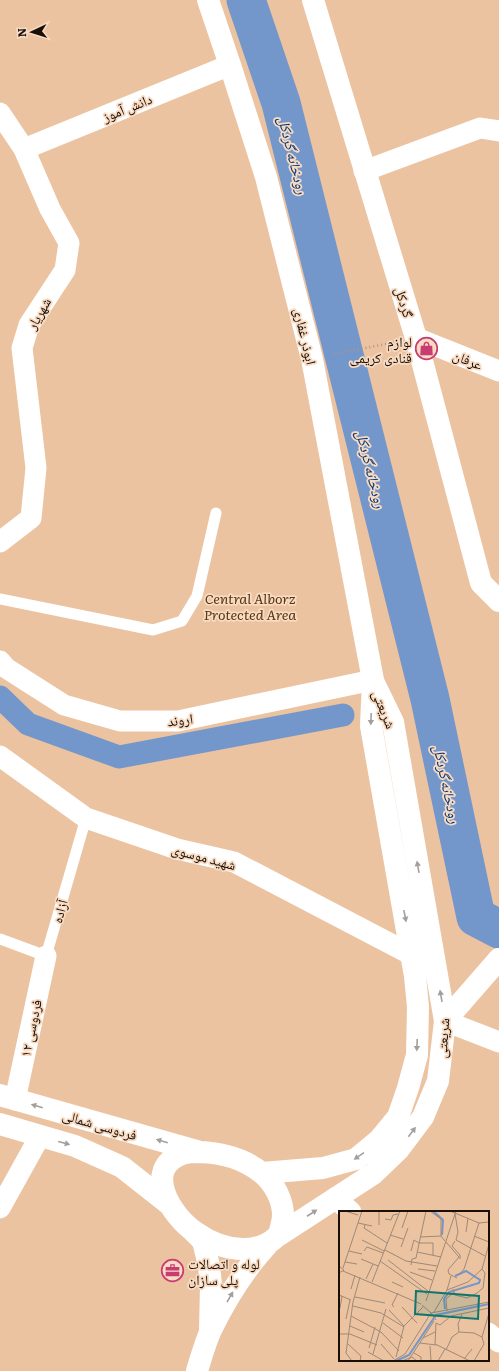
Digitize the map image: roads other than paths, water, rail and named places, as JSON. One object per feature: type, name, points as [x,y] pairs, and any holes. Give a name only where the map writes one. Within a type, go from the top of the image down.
[{"type":"street","name":"ابوذر غفاری","points":[[208,0],[266,177],[312,359],[373,680]]},
{"type":"street","name":"گردکل","points":[[312,0],[416,338],[481,583],[499,601]]},
{"type":"street","name":"دانش آموز","points":[[24,149],[230,65]]},
{"type":"street","name":"شهریار","points":[[0,113],[24,149],[50,209],[69,243],[66,270],[29,325],[22,348],[36,468],[31,518],[0,542]]},
{"type":"street","points":[[364,171],[480,128],[499,131]]},
{"type":"street","name":"عرفان","points":[[416,338],[499,371]]},
{"type":"street","name":"اروند","points":[[0,661],[6,668],[64,705],[120,721],[178,721],[373,680]]},
{"type":"street","name":"شریعتی","points":[[262,1173],[323,1168],[356,1159],[379,1140],[398,1117],[417,1055],[418,1007],[412,955],[371,726],[373,680]]},
{"type":"street","name":"شریعتی","points":[[273,1240],[343,1205],[399,1149],[423,1117],[438,1081],[445,1021],[392,722],[373,680]]},
{"type":"street","name":"شهید موسوی","points":[[0,756],[86,818],[177,849],[234,862],[412,955]]},
{"type":"street","name":"فردوسی ۱۲","points":[[7,1098],[46,956]]},
{"type":"street","points":[[499,959],[445,1021],[499,1042]]},
{"type":"street","name":"فردوسی شمالی","points":[[7,1098],[200,1152]]},
{"type":"street","name":"فردوسی شمالی","points":[[0,1124],[75,1146],[122,1167],[174,1212]]},
{"type":"street","points":[[0,1208],[40,1136]]},
{"type":"street","points":[[197,1371],[210,1331],[253,1260],[273,1240],[283,1216],[280,1200],[271,1183],[262,1173],[238,1159],[220,1153],[183,1153],[169,1161],[162,1172],[163,1187],[174,1212],[203,1241],[211,1285],[210,1331]]},
{"type":"street","points":[[174,1212],[195,1232],[213,1243],[232,1249],[248,1249],[273,1240]]},
{"type":"street","points":[[489,1334],[499,1342]]},
{"type":"lane","points":[[0,599],[153,630],[182,621],[197,596],[216,513]]},
{"type":"lane","name":"آزاده","points":[[46,956],[86,818]]},
{"type":"lane","points":[[0,939],[46,956]]},
{"type":"waterway","name":"رودخانه گردکل","points":[[246,0],[281,103],[430,699],[476,917],[499,929]]},
{"type":"waterway","points":[[0,697],[28,724],[119,757],[343,715]]},
{"type":"place","name":"لوازم قنادی کریمی","points":[[427,349]]},
{"type":"place","name":"لوله و اتصالات پلی سازان","points":[[173,1271]]},
{"type":"park label","name":"Central Alborz Protected Area","points":[[250,606]]}]
